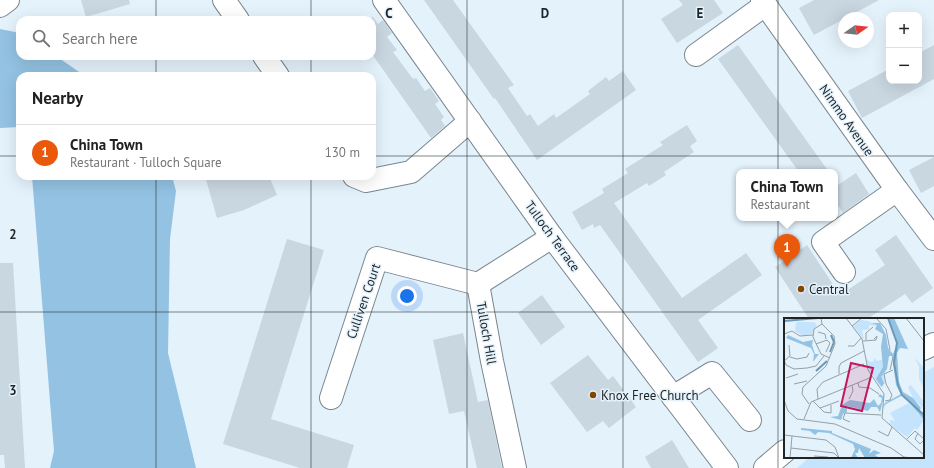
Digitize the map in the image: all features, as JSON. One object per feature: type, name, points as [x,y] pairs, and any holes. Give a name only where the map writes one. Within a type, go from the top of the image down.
[{"type":"street","points":[[0,6],[8,0]]},
{"type":"street","points":[[224,0],[235,16]]},
{"type":"street","name":"Tulloch Terrace","points":[[384,0],[552,237],[727,468]]},
{"type":"street","points":[[696,55],[764,3]]},
{"type":"street","name":"Nimmo Avenue","points":[[764,3],[897,190],[934,239]]},
{"type":"street","points":[[267,60],[275,72]]},
{"type":"street","points":[[376,179],[411,172],[470,121]]},
{"type":"street","points":[[844,272],[824,242],[897,190]]},
{"type":"street","name":"Tulloch Hill","points":[[515,468],[492,361],[478,284],[552,237]]},
{"type":"street","name":"Culliven Court","points":[[331,398],[377,258],[478,284]]},
{"type":"street","points":[[924,349],[934,344]]},
{"type":"street","points":[[673,397],[712,373],[750,420]]},
{"type":"street","points":[[765,468],[784,452]]},
{"type":"shaded area","points":[[0,29],[16,32],[16,60],[62,60],[79,72],[16,72],[16,127],[0,128]]},
{"type":"shaded area","points":[[32,180],[173,180],[176,191],[170,239],[168,353],[196,468],[50,468],[54,451]]},
{"type":"shaded area","points":[[934,367],[934,468],[797,468],[809,458],[924,458],[924,372]]},
{"type":"building","points":[[81,0],[129,0],[130,4],[86,16]]},
{"type":"building","points":[[424,0],[453,0],[514,85],[508,88],[527,116],[530,114],[538,126],[554,114],[556,118],[590,94],[588,91],[606,77],[609,81],[623,71],[636,90],[537,160],[495,98],[494,99]]},
{"type":"building","points":[[679,0],[714,0],[723,13],[677,43],[661,19],[683,5]]},
{"type":"building","points":[[814,0],[879,0],[857,12],[838,12],[838,22],[814,35],[799,8]]},
{"type":"building","points":[[383,20],[392,33],[387,37],[397,50],[393,52],[413,79],[416,78],[425,91],[430,88],[439,101],[435,104],[444,117],[441,120],[445,126],[431,138],[376,60],[376,21],[378,24]]},
{"type":"building","points":[[738,45],[827,169],[797,169],[718,59]]},
{"type":"building","points":[[934,45],[934,79],[862,118],[848,91],[886,71],[886,84],[922,84],[922,51]]},
{"type":"building","points":[[687,125],[697,141],[690,146],[694,152],[664,172],[666,175],[649,186],[647,183],[614,203],[682,298],[746,253],[762,275],[698,320],[718,348],[698,362],[600,225],[594,228],[593,224],[582,230],[572,212],[604,193],[602,189],[628,173],[625,169],[663,145],[660,142]]},
{"type":"building","points":[[934,157],[934,186],[921,193],[909,170]]},
{"type":"building","points":[[856,173],[869,194],[843,213],[838,206],[838,185]]},
{"type":"building","points":[[206,180],[271,180],[277,195],[244,210],[217,218]]},
{"type":"building","points":[[896,235],[933,288],[912,303],[905,294],[869,318],[808,318],[775,267],[807,245],[840,295],[885,265],[875,250]]},
{"type":"building","points":[[287,239],[324,250],[271,419],[354,445],[347,468],[300,468],[223,444]]},
{"type":"building","points":[[0,263],[13,263],[25,468],[5,468],[4,455],[0,455]]},
{"type":"building","points":[[542,295],[565,327],[541,345],[518,313]]},
{"type":"building","points":[[463,333],[478,402],[488,400],[502,468],[477,468],[464,411],[449,414],[433,340]]},
{"type":"building","name":"Knox Free Church","points":[[588,355],[608,380],[613,376],[636,407],[609,428],[603,421],[587,432],[550,383]]},
{"type":"building","points":[[672,440],[689,468],[651,468],[645,457]]},
{"type":"place","name":"China Town","points":[[787,267]]},
{"type":"place","name":"Central","points":[[801,289]]},
{"type":"place","name":"Knox Free Church","points":[[593,395]]}]
